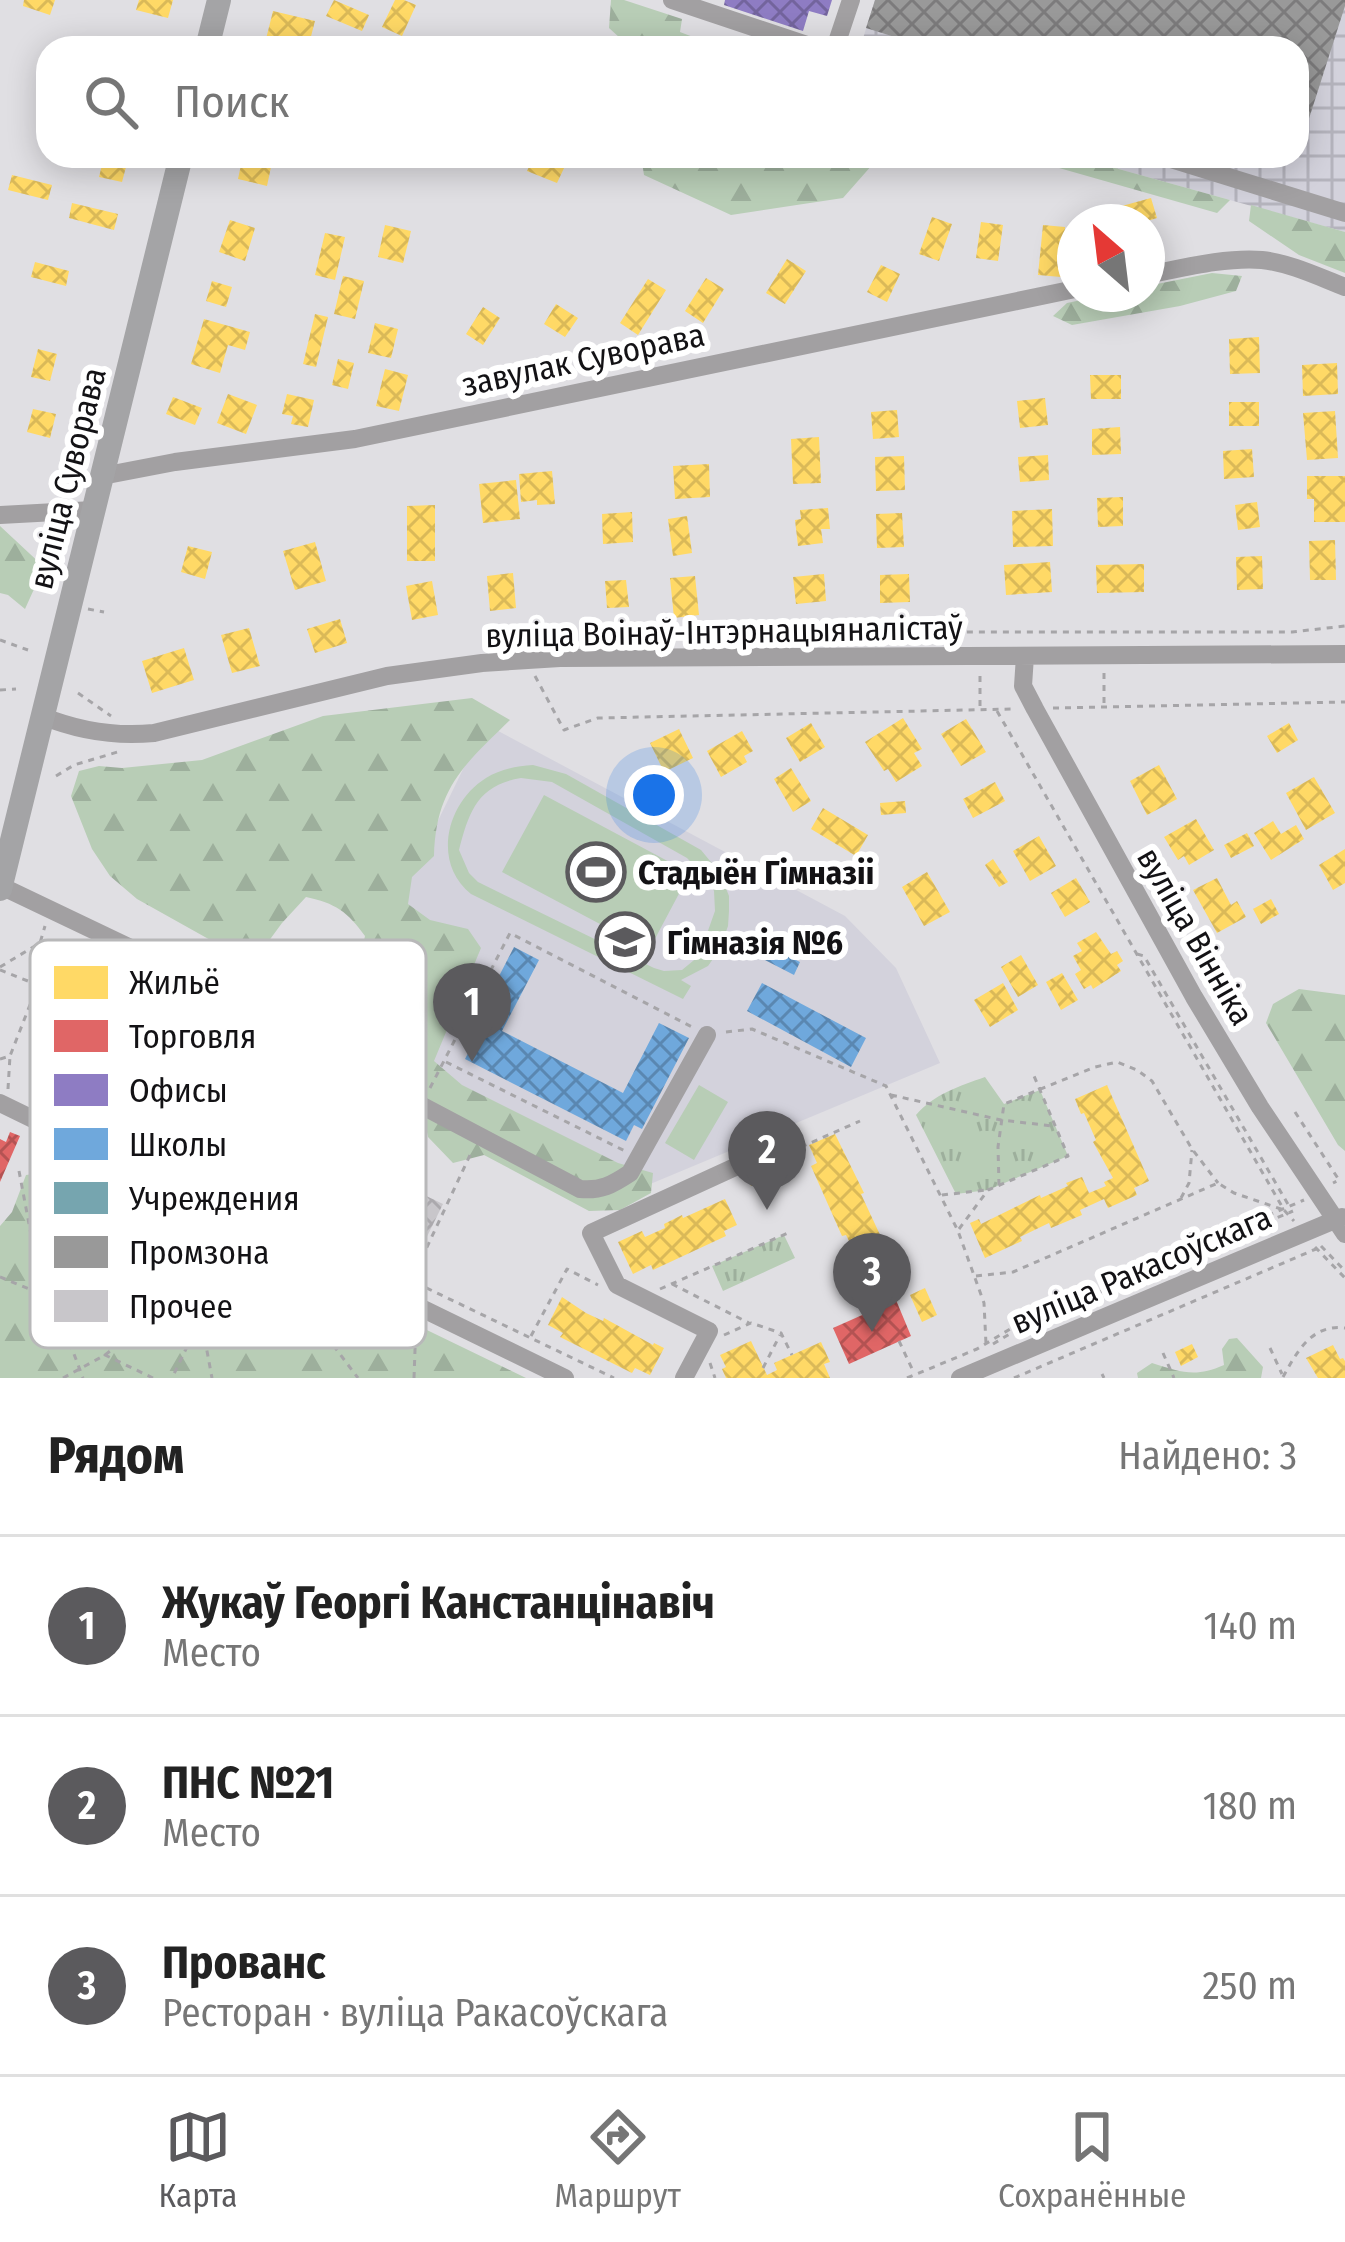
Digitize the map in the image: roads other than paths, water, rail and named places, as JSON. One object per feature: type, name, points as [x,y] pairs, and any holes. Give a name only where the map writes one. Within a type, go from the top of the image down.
[{"type":"main road","points":[[210,36],[219,0]]},
{"type":"main road","name":"вуліца Суворава","points":[[0,887],[178,168]]},
{"type":"street","points":[[672,0],[780,36]]},
{"type":"street","points":[[840,36],[851,0]]},
{"type":"street","points":[[1201,168],[1345,213]]},
{"type":"street","points":[[1165,271],[1261,260],[1345,286]]},
{"type":"street","name":"завулак Суворава","points":[[102,476],[355,439],[1057,294]]},
{"type":"street","points":[[0,515],[93,510]]},
{"type":"street","name":"вуліца Воінаў-Інтэрнацыяналістаў","points":[[42,716],[102,734],[154,733],[340,686],[482,663],[653,657],[1345,654]]},
{"type":"street","name":"вуліца Вінніка","points":[[1025,656],[1023,686],[1194,997],[1316,1193],[1342,1223]]},
{"type":"street","points":[[0,887],[115,940]]},
{"type":"street","points":[[426,1108],[580,1189],[608,1187],[629,1173],[640,1158],[707,1035]]},
{"type":"street","points":[[684,1378],[710,1331],[617,1285],[591,1234],[735,1167]]},
{"type":"street","name":"вуліца Ракасоўскага","points":[[960,1378],[1342,1223]]},
{"type":"street","points":[[426,1311],[565,1378]]},
{"type":"place","name":"Стадыён Гімназіі","points":[[596,872]]},
{"type":"place","name":"Гімназія №6","points":[[625,942]]},
{"type":"place","name":"Жукаў Георгі Канстанцінавіч","points":[[472,1062]]},
{"type":"place","name":"ПНС №21","points":[[767,1210]]},
{"type":"place","name":"Прованс","points":[[872,1332]]}]
